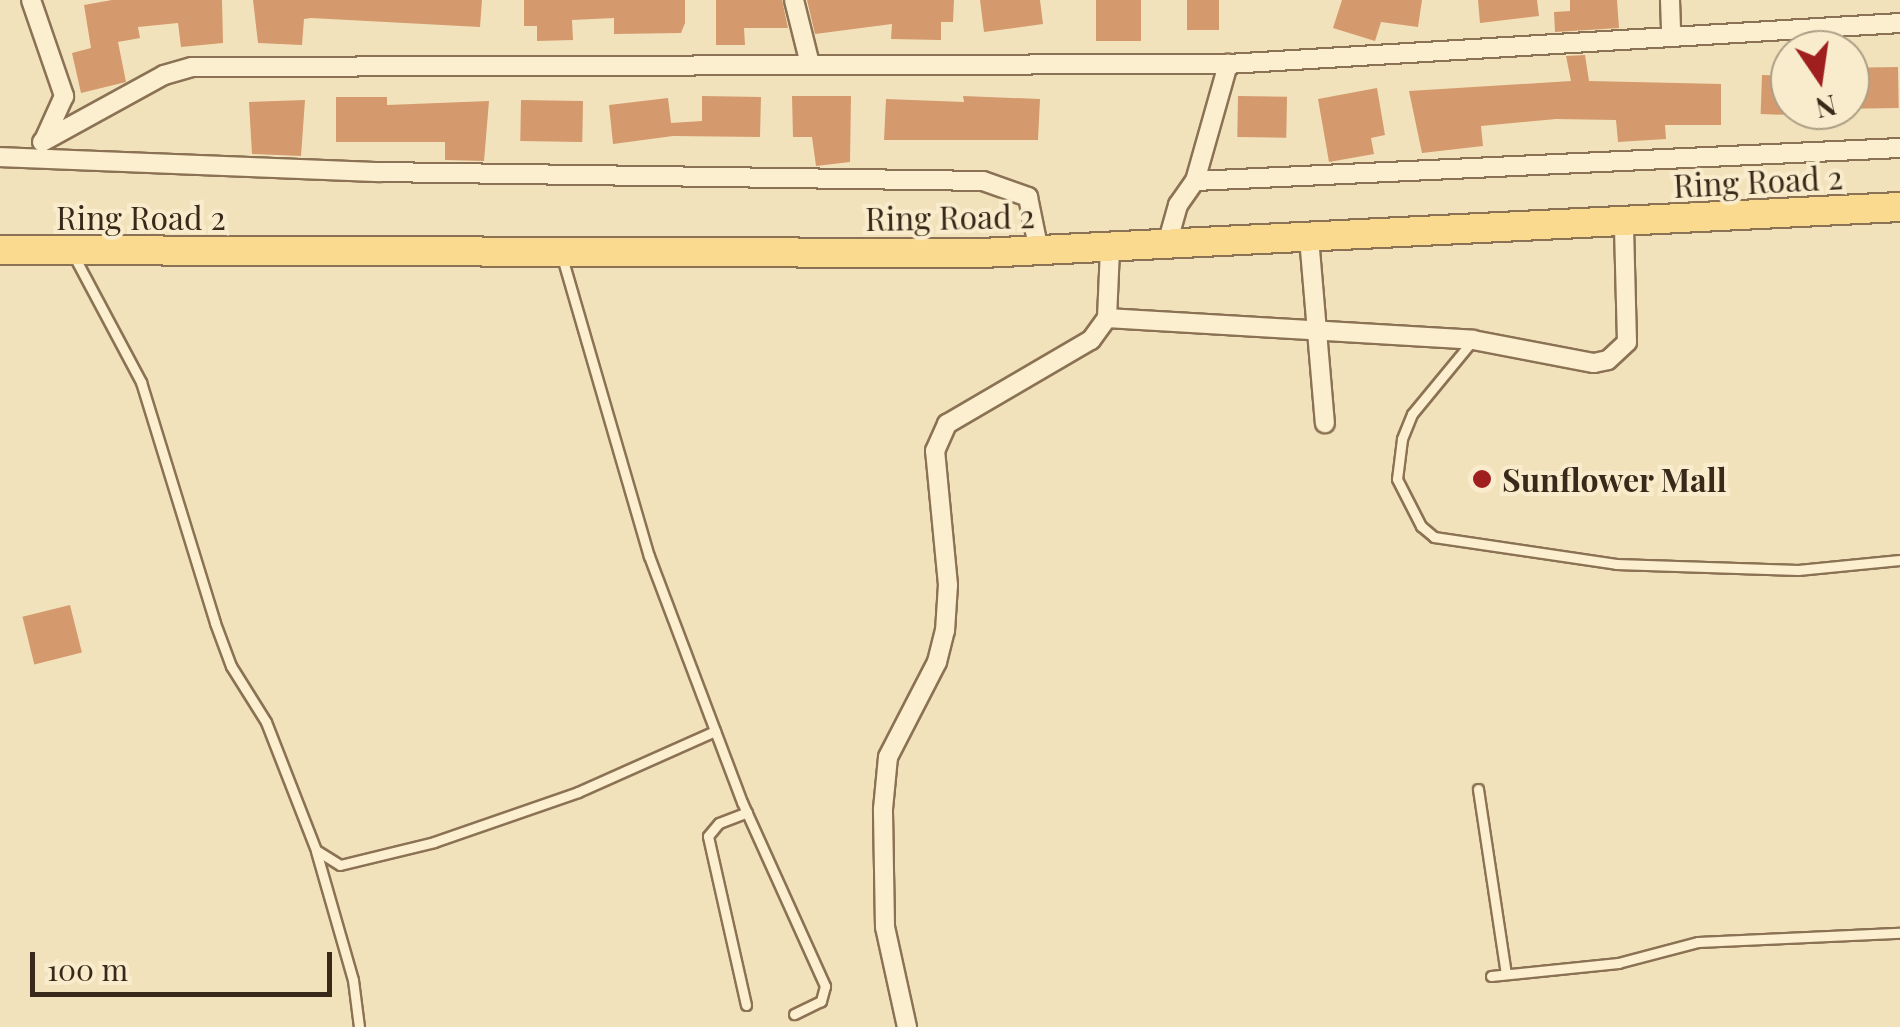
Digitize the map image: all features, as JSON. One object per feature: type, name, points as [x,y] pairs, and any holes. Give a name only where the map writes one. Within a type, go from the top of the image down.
[{"type":"main road","name":"Ring Road 2","points":[[0,250],[562,257],[1039,251],[1900,207]]},
{"type":"street","points":[[30,0],[64,96],[42,142]]},
{"type":"street","points":[[794,0],[810,64]]},
{"type":"street","points":[[1670,0],[1671,37]]},
{"type":"street","points":[[4,157],[42,142],[164,74],[192,67],[1228,64],[1900,23]]},
{"type":"street","points":[[1168,244],[1178,205],[1195,181],[1228,64]]},
{"type":"street","points":[[1195,181],[1900,148]]},
{"type":"street","points":[[4,157],[379,172],[983,181],[1028,197],[1039,251]]},
{"type":"street","points":[[1107,318],[1473,340],[1577,364],[1618,353],[1630,330],[1624,224]]},
{"type":"street","points":[[1309,238],[1326,424]]},
{"type":"street","points":[[907,1027],[885,927],[883,810],[888,757],[937,662],[945,630],[948,584],[935,450],[947,424],[1091,340],[1107,318],[1110,248]]},
{"type":"lane","points":[[72,252],[140,382],[214,623],[231,666],[266,722],[316,850],[353,980],[359,1027]]},
{"type":"lane","points":[[562,257],[649,556],[747,812],[825,986],[821,1001],[794,1014]]},
{"type":"lane","points":[[1473,340],[1412,414],[1402,439],[1397,479],[1415,517],[1434,537],[1616,564],[1798,570],[1900,560]]},
{"type":"lane","points":[[316,850],[340,865],[434,842],[578,792],[715,732]]},
{"type":"lane","points":[[1478,789],[1506,974]]},
{"type":"lane","points":[[746,1005],[708,836],[719,823],[747,812]]},
{"type":"lane","points":[[1491,976],[1618,963],[1698,942],[1900,932]]},
{"type":"building","points":[[112,0],[222,0],[223,43],[181,47],[178,23],[138,27],[140,38],[118,42],[126,82],[81,93],[72,53],[91,48],[84,5]]},
{"type":"building","points":[[253,0],[482,0],[480,27],[311,18],[304,19],[302,45],[258,43]]},
{"type":"building","points":[[524,0],[685,0],[685,23],[681,33],[614,34],[614,18],[572,20],[573,40],[537,41],[537,26],[524,26]]},
{"type":"building","points":[[716,0],[782,0],[788,28],[744,28],[745,45],[716,45]]},
{"type":"building","points":[[807,0],[954,0],[953,22],[941,22],[941,40],[891,39],[892,24],[815,34]]},
{"type":"building","points":[[980,0],[1040,0],[1043,24],[984,32]]},
{"type":"building","points":[[1096,0],[1141,0],[1141,41],[1096,41]]},
{"type":"building","points":[[1187,0],[1219,0],[1219,30],[1187,30]]},
{"type":"building","points":[[1342,0],[1422,0],[1418,27],[1381,22],[1375,41],[1333,28]]},
{"type":"building","points":[[1478,0],[1537,0],[1539,16],[1480,23]]},
{"type":"building","points":[[1570,0],[1617,0],[1619,28],[1555,32],[1554,12],[1570,11]]},
{"type":"building","points":[[1585,55],[1589,81],[1721,84],[1721,125],[1665,125],[1666,139],[1618,142],[1616,120],[1556,119],[1481,126],[1483,146],[1422,153],[1409,91],[1571,81],[1566,56]]},
{"type":"building","points":[[1870,67],[1898,67],[1899,108],[1870,108]]},
{"type":"building","points":[[1762,75],[1770,75],[1770,114],[1761,114]]},
{"type":"building","points":[[1377,88],[1385,135],[1371,138],[1374,154],[1329,162],[1318,99]]},
{"type":"building","points":[[702,96],[761,97],[760,137],[673,136],[613,144],[609,105],[668,98],[671,123],[702,121]]},
{"type":"building","points":[[792,96],[851,96],[850,162],[816,166],[812,137],[793,137]]},
{"type":"building","points":[[963,96],[1040,99],[1038,140],[884,140],[886,99],[964,102]]},
{"type":"building","points":[[1238,96],[1287,97],[1286,138],[1237,137]]},
{"type":"building","points":[[336,97],[387,97],[387,105],[489,101],[484,161],[445,160],[445,142],[336,142]]},
{"type":"building","points":[[305,100],[301,156],[252,154],[249,102]]},
{"type":"building","points":[[521,100],[583,101],[582,142],[520,141]]},
{"type":"building","points":[[70,605],[82,653],[34,664],[22,617]]},
{"type":"place","name":"Sunflower Mall","points":[[1482,479]]}]
